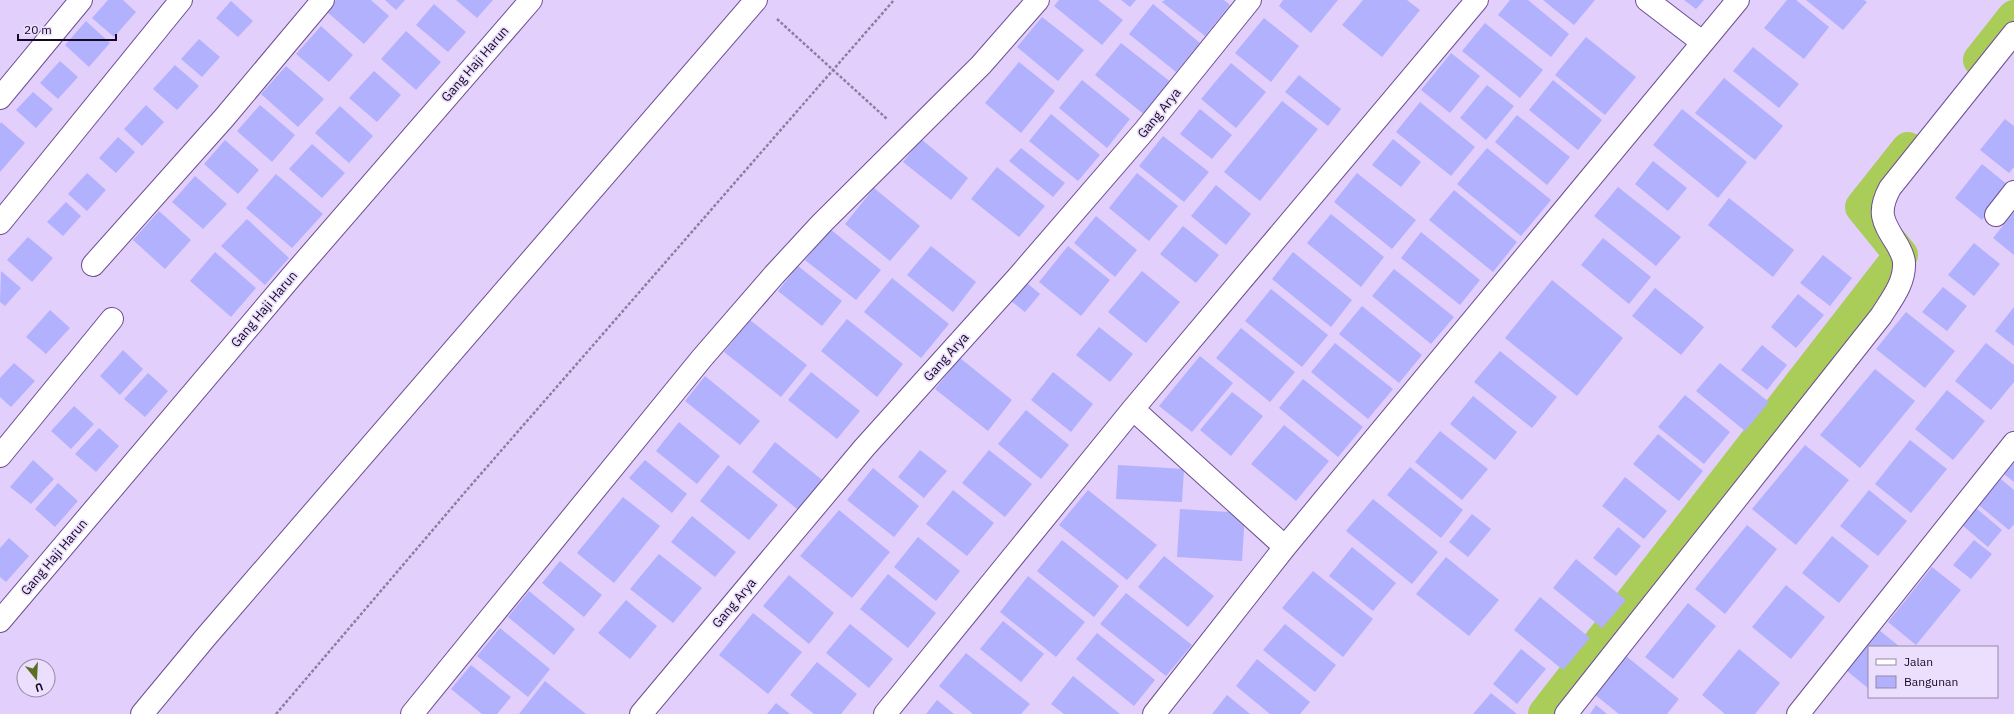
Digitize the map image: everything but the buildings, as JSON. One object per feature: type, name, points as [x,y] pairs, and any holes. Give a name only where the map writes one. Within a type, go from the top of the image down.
[{"type":"street","points":[[0,98],[81,0]]},
{"type":"street","points":[[0,223],[181,0]]},
{"type":"street","points":[[93,265],[224,118],[323,0]]},
{"type":"street","name":"Gang Haji Harun","points":[[0,621],[292,276],[531,0]]},
{"type":"street","points":[[142,714],[215,626],[756,0]]},
{"type":"street","points":[[412,714],[702,358],[817,229],[981,66],[1038,0]]},
{"type":"street","name":"Gang Arya","points":[[641,714],[864,448],[1018,277],[1145,130],[1250,0]]},
{"type":"street","points":[[885,714],[1133,409],[1477,0]]},
{"type":"street","points":[[1647,0],[1702,42]]},
{"type":"street","points":[[1154,714],[1285,547],[1738,0]]},
{"type":"street","points":[[1566,714],[1881,316],[1902,279],[1904,263],[1902,255],[1886,227],[1882,214],[1882,206],[1885,196],[2014,32]]},
{"type":"street","points":[[1996,215],[2014,192]]},
{"type":"street","points":[[0,456],[112,319]]},
{"type":"street","points":[[1133,409],[1285,547]]},
{"type":"street","points":[[1798,714],[2014,443]]},
{"type":"path","points":[[276,714],[461,497],[894,0]]},
{"type":"path","points":[[772,16],[833,69],[908,139]]},
{"type":"waterway","points":[[1980,60],[2014,17]]},
{"type":"waterway","points":[[1545,714],[1901,255],[1862,207],[1908,149]]}]
